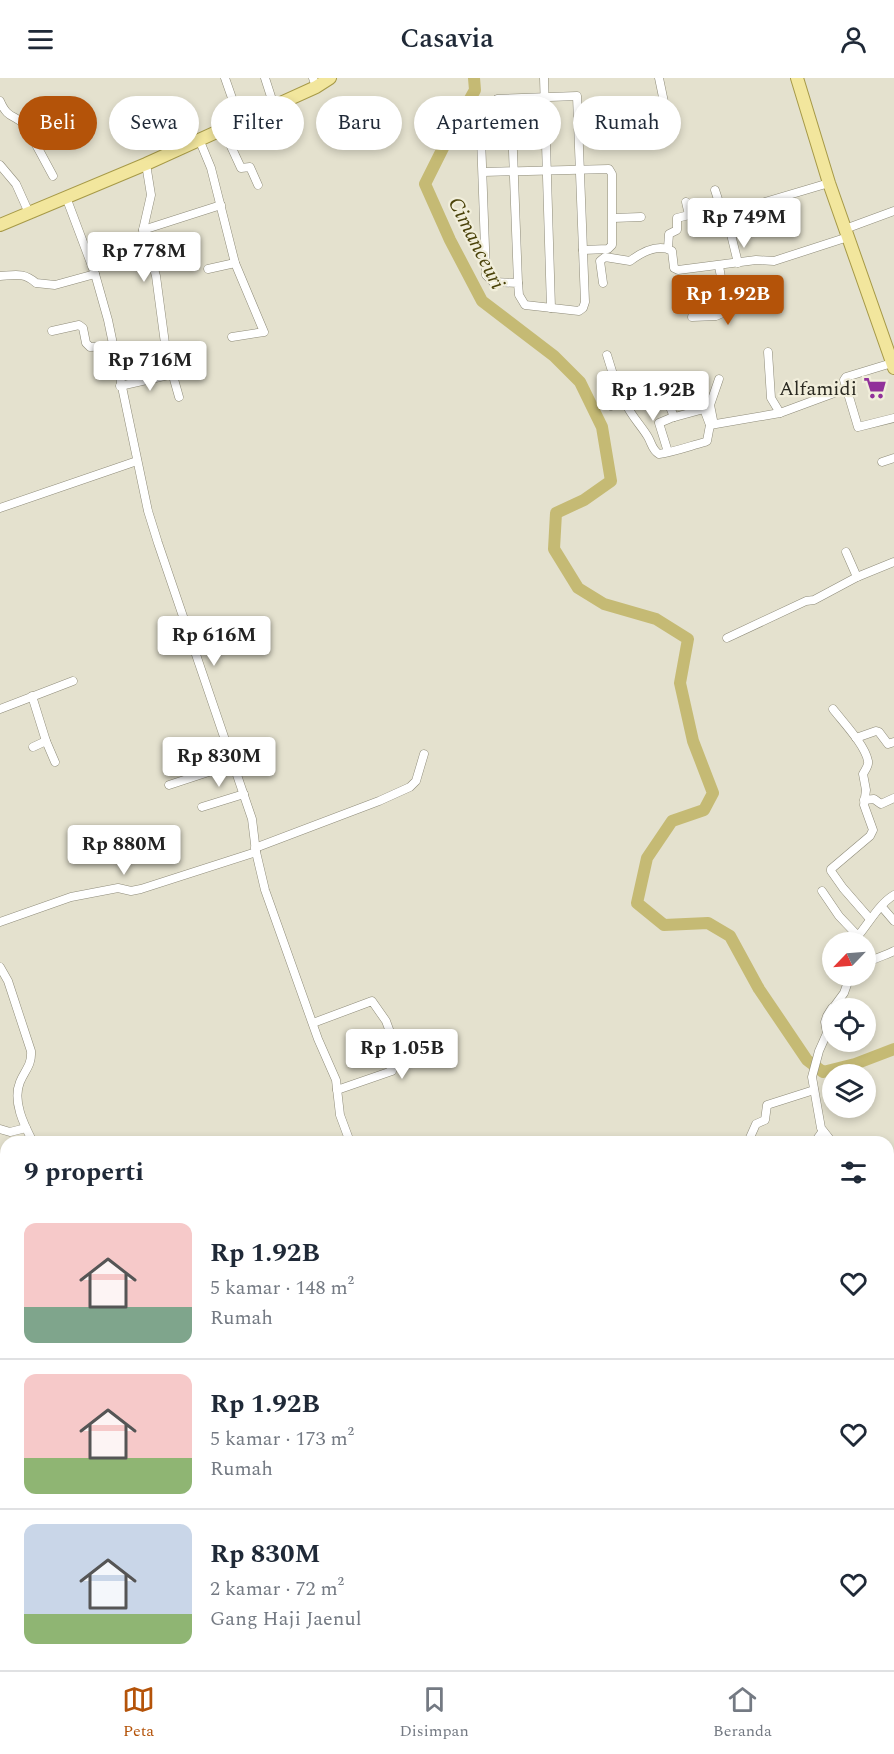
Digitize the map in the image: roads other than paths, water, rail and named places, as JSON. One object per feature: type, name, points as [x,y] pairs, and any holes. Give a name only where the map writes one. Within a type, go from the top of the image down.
[{"type":"main road","points":[[291,96],[314,82],[330,78]]},
{"type":"main road","points":[[797,78],[829,183],[893,366]]},
{"type":"main road","points":[[199,139],[211,134]]},
{"type":"main road","points":[[0,225],[176,150]]},
{"type":"street","points":[[225,78],[231,96]]},
{"type":"street","points":[[266,78],[271,96]]},
{"type":"street","points":[[544,78],[544,96]]},
{"type":"street","points":[[659,78],[662,96]]},
{"type":"street","points":[[513,150],[519,295],[525,305],[579,311],[585,302],[577,96],[561,97]]},
{"type":"street","points":[[0,101],[8,114],[26,126],[53,176]]},
{"type":"street","points":[[199,139],[211,168],[235,263],[264,332],[232,337]]},
{"type":"street","points":[[232,150],[240,168],[250,167],[258,185]]},
{"type":"street","points":[[482,150],[486,275],[493,282],[518,283]]},
{"type":"street","points":[[545,150],[551,308]]},
{"type":"street","points":[[146,164],[151,195],[143,230],[156,276],[165,342],[179,397]]},
{"type":"street","points":[[0,165],[16,184],[28,213]]},
{"type":"street","points":[[483,172],[609,169],[612,174],[612,245],[608,249],[583,250]]},
{"type":"street","points":[[702,229],[722,223],[725,218],[752,212],[755,205],[829,183]]},
{"type":"street","points":[[715,190],[738,263]]},
{"type":"street","points":[[66,198],[95,274],[158,543],[252,819],[256,850],[273,914],[336,1080],[340,1115],[348,1136]]},
{"type":"street","points":[[686,202],[689,215]]},
{"type":"street","points":[[143,230],[221,205]]},
{"type":"street","points":[[668,248],[669,234],[677,230],[677,218],[721,208]]},
{"type":"street","points":[[603,283],[600,261],[603,257],[630,261],[644,250],[668,248],[672,250],[676,269],[719,266],[756,260],[770,262],[783,259],[894,211]]},
{"type":"street","points":[[613,218],[641,217]]},
{"type":"street","points":[[208,269],[235,263]]},
{"type":"street","points":[[692,317],[716,316],[727,311],[719,266]]},
{"type":"street","points":[[0,276],[24,275],[36,283],[55,285],[95,274]]},
{"type":"street","points":[[52,331],[81,326],[86,343],[90,347],[113,346]]},
{"type":"street","points":[[768,352],[771,398],[780,413]]},
{"type":"street","points":[[607,354],[616,384],[632,417],[648,438],[654,451],[659,454],[707,441],[713,424],[710,405],[719,380]]},
{"type":"street","points":[[893,366],[846,377],[844,380],[858,427],[894,418]]},
{"type":"street","points":[[120,386],[173,374]]},
{"type":"street","points":[[713,424],[780,413],[845,389]]},
{"type":"street","points":[[611,406],[662,393],[674,417]]},
{"type":"street","points":[[668,452],[659,423],[702,408],[713,424]]},
{"type":"street","points":[[882,462],[894,458]]},
{"type":"street","points":[[0,508],[137,461]]},
{"type":"street","points":[[846,552],[857,577]]},
{"type":"street","points":[[727,638],[894,562]]},
{"type":"street","points":[[0,709],[73,681]]},
{"type":"street","points":[[33,696],[46,741],[55,762]]},
{"type":"street","points":[[833,710],[856,738],[869,763],[863,774],[866,790],[864,800],[873,832],[831,870],[843,888],[870,919]]},
{"type":"street","points":[[856,738],[876,731],[888,744],[894,742]]},
{"type":"street","points":[[33,747],[46,741]]},
{"type":"street","points":[[0,922],[64,899],[118,888],[135,890],[256,850],[410,787],[416,781],[424,754]]},
{"type":"street","points":[[169,785],[233,764]]},
{"type":"street","points":[[202,807],[244,794]]},
{"type":"street","points":[[864,800],[874,799],[881,804],[894,798]]},
{"type":"street","points":[[822,891],[839,916],[854,932]]},
{"type":"street","points":[[864,932],[870,919],[894,895]]},
{"type":"street","points":[[882,907],[894,921]]},
{"type":"street","points":[[876,960],[894,951]]},
{"type":"street","points":[[0,968],[8,981],[31,1051],[31,1062],[20,1082],[18,1092],[18,1101],[30,1136]]},
{"type":"street","points":[[313,1023],[372,1002],[388,1026],[390,1032],[380,1037],[380,1040],[392,1071],[337,1090]]},
{"type":"street","points":[[822,1046],[813,1073],[822,1131],[827,1136]]},
{"type":"street","points":[[751,1136],[755,1126],[765,1120],[767,1105],[814,1090]]},
{"type":"street","points":[[0,1129],[10,1132],[26,1128]]},
{"type":"street","points":[[819,1136],[822,1131]]},
{"type":"waterway","name":"Cimanceuri","points":[[474,78],[475,90],[425,184],[450,240],[482,301],[554,356],[580,382],[602,427],[611,481],[584,500],[556,513],[554,549],[578,588],[604,604],[656,619],[688,639],[680,683],[693,741],[713,793],[704,810],[672,821],[647,858],[637,903],[664,925],[708,923],[730,936],[759,989],[807,1060],[823,1072],[855,1064],[894,1049]]},
{"type":"place","name":"Alfamidi","points":[[875,388]]}]
